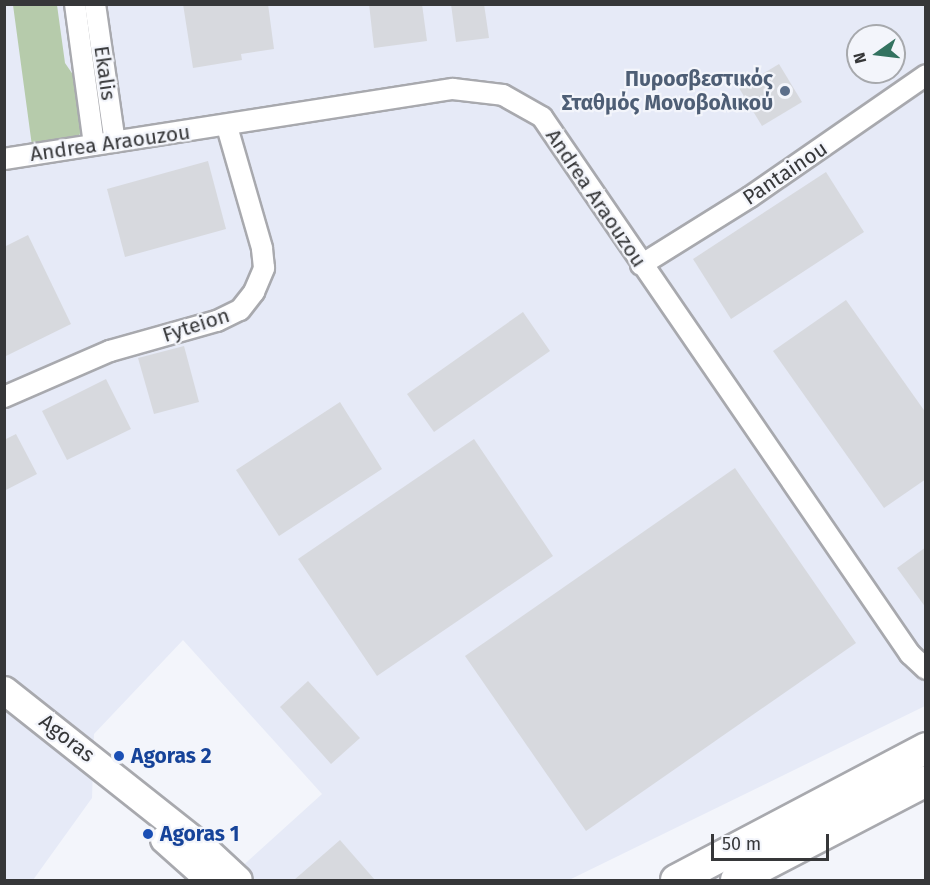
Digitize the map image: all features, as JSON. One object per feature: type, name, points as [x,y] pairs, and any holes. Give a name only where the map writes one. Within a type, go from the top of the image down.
[{"type":"main road","name":"Agoras","points":[[4,690],[207,851],[238,880]]},
{"type":"main road","name":"Agoras","points":[[4,711],[124,805],[210,880]]},
{"type":"main road","points":[[676,880],[926,748]]},
{"type":"main road","points":[[736,880],[926,781]]},
{"type":"street","points":[[75,4],[94,145]]},
{"type":"street","name":"Ekalis","points":[[95,4],[115,142]]},
{"type":"street","name":"Pantainou","points":[[641,265],[750,197],[926,75]]},
{"type":"street","name":"Andrea Araouzou","points":[[4,159],[227,127],[453,89],[503,95],[542,117],[641,265],[910,654],[926,669]]},
{"type":"street","name":"Fyteion","points":[[4,397],[110,351],[217,321],[240,310],[254,292],[264,268],[261,248],[227,127]]},
{"type":"shaded area","points":[[5,5],[925,5],[925,706],[569,880],[244,880],[239,869],[322,794],[183,640],[94,734],[92,798],[33,880],[5,880]]},
{"type":"green space","points":[[13,5],[57,5],[65,63],[78,82],[85,125],[76,140],[32,146]]},
{"type":"building","points":[[183,4],[268,4],[274,49],[241,54],[242,60],[193,68]]},
{"type":"building","points":[[369,4],[422,4],[427,41],[374,48]]},
{"type":"building","points":[[451,4],[484,4],[489,38],[456,42]]},
{"type":"building","points":[[779,64],[802,102],[762,126],[739,88]]},
{"type":"building","points":[[208,161],[226,229],[125,257],[107,189]]},
{"type":"building","points":[[826,172],[864,232],[731,319],[693,259]]},
{"type":"building","points":[[28,235],[71,324],[4,357],[4,247]]},
{"type":"building","points":[[846,300],[926,413],[926,479],[884,508],[773,351]]},
{"type":"building","points":[[523,312],[550,351],[434,432],[407,394]]},
{"type":"building","points":[[184,346],[199,402],[154,414],[138,358]]},
{"type":"building","points":[[106,379],[131,429],[67,460],[42,411]]},
{"type":"building","points":[[340,402],[382,469],[279,536],[236,470]]},
{"type":"building","points":[[16,434],[37,474],[4,491],[4,440]]},
{"type":"building","points":[[474,439],[553,556],[377,676],[298,559]]},
{"type":"building","points":[[735,468],[856,643],[586,831],[465,656]]},
{"type":"building","points":[[926,547],[926,608],[897,568]]},
{"type":"building","points":[[308,681],[360,738],[331,764],[280,707]]},
{"type":"building","points":[[340,840],[375,880],[294,880]]},
{"type":"place","name":"Πυροσβεστικός Σταθμός Μονοβολικού","points":[[785,91]]},
{"type":"place","name":"Agoras 2","points":[[119,756]]},
{"type":"place","name":"Agoras 1","points":[[148,834]]}]
